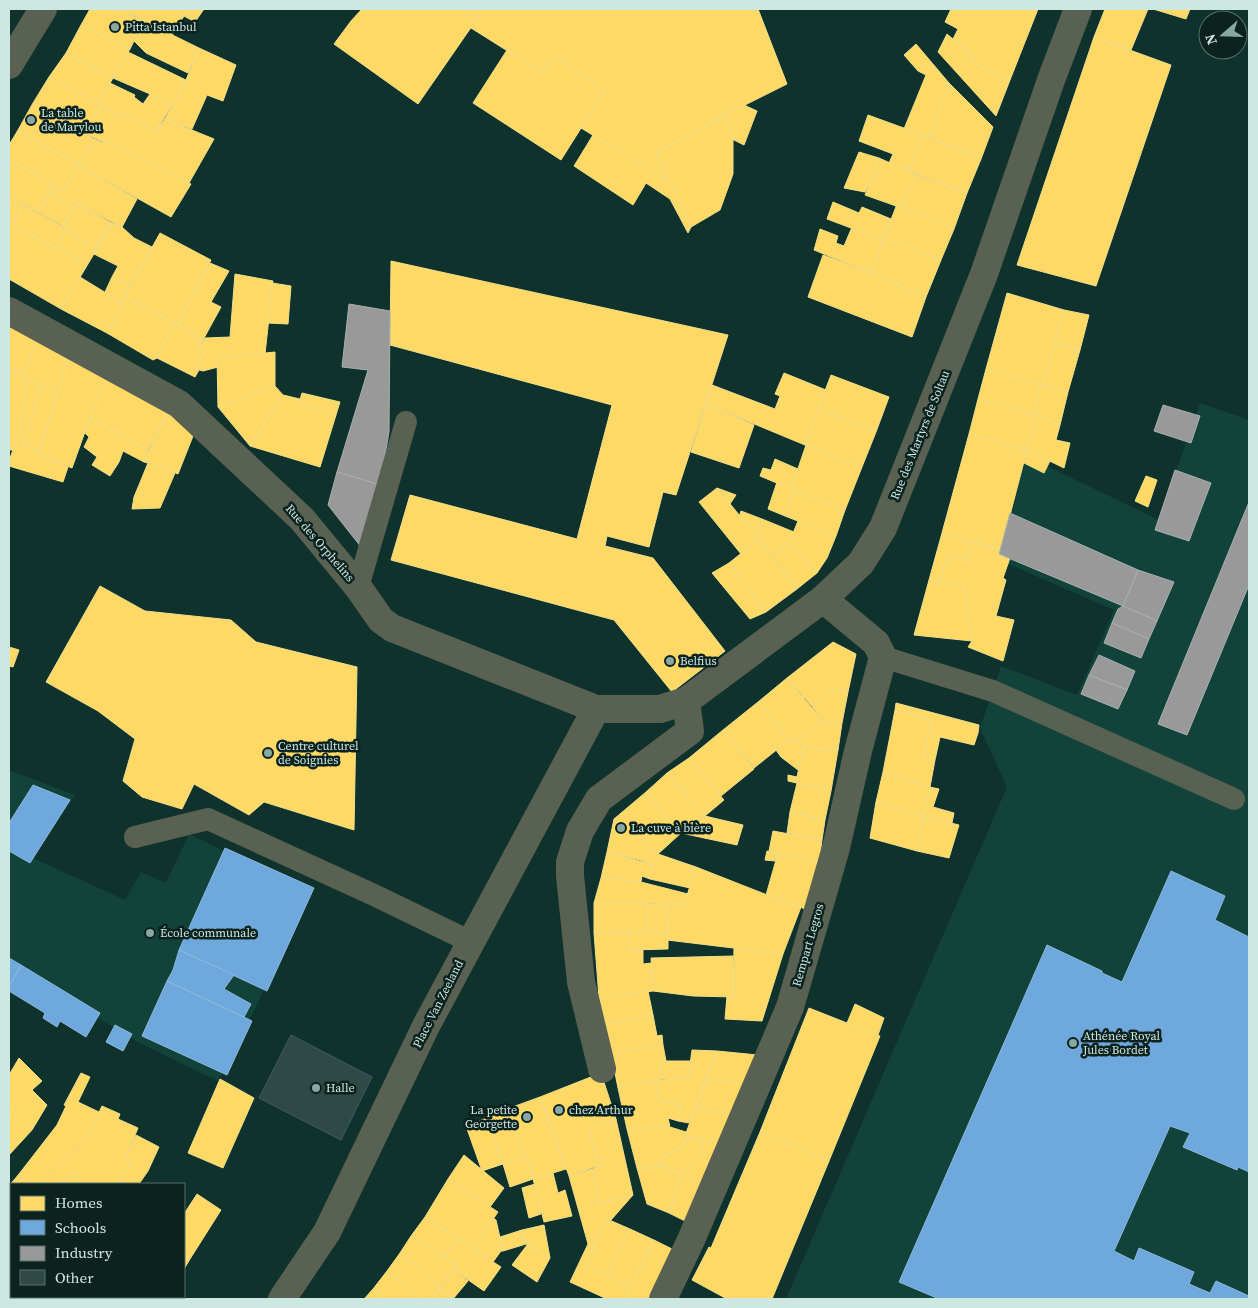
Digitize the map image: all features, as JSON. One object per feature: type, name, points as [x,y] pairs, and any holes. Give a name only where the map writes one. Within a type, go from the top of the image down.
[{"type":"street","points":[[9,65],[43,9]]},
{"type":"street","name":"Rue des Martyrs de Soltau","points":[[596,709],[660,710],[686,701],[823,599],[860,563],[883,528],[984,274],[1051,80],[1078,9]]},
{"type":"street","name":"Rue des Orphelins","points":[[9,311],[179,404],[302,519],[358,587],[381,620],[392,628],[596,709]]},
{"type":"street","points":[[823,599],[876,642],[883,657]]},
{"type":"street","name":"Rempart Legros","points":[[663,1299],[691,1240],[790,1007],[836,848],[858,750],[883,657]]},
{"type":"street","points":[[602,1069],[581,982],[570,862],[580,831],[599,799],[690,731],[686,701]]},
{"type":"street","name":"Place Van Zeeland","points":[[282,1299],[327,1232],[426,1026],[596,709]]},
{"type":"lane","points":[[358,587],[406,422]]},
{"type":"lane","points":[[883,657],[993,691],[1234,799]]},
{"type":"lane","points":[[135,836],[208,819],[360,888],[471,942]]},
{"type":"shaded area","name":"Athénée Royal Jules Bordet","points":[[1200,403],[1249,420],[1249,1299],[786,1299],[1007,787],[980,728],[1001,666],[1077,695],[1114,610],[997,559],[1015,502],[1024,455],[1159,520]]},
{"type":"shaded area","name":"École communale","points":[[9,770],[75,795],[33,858],[125,900],[141,872],[166,883],[189,834],[309,892],[254,1011],[218,1081],[140,1043],[9,965]]},
{"type":"building: Homes","points":[[90,9],[118,9],[144,21],[130,49],[81,25]]},
{"type":"building: Homes","points":[[118,9],[138,9],[135,16]]},
{"type":"building: Homes","points":[[138,9],[171,9],[184,16],[172,35],[135,16]]},
{"type":"building: Homes","points":[[171,9],[204,9],[195,22]]},
{"type":"building: Homes","points":[[362,9],[471,9],[479,16],[418,104],[334,44]]},
{"type":"building: Homes","points":[[471,9],[758,9],[787,84],[656,153],[671,183],[581,128],[605,90],[552,55],[542,72],[533,67],[471,28],[479,16]]},
{"type":"building: Homes","points":[[951,9],[1038,9],[1010,80],[970,62],[973,56],[953,39],[958,29],[945,22]]},
{"type":"building: Homes","points":[[1105,9],[1148,9],[1131,50],[1094,37]]},
{"type":"building: Homes","points":[[1153,9],[1190,9],[1186,19]]},
{"type":"building: Homes","points":[[144,21],[199,48],[188,73],[146,53],[134,41]]},
{"type":"building: Homes","points":[[81,25],[130,49],[113,78],[66,53]]},
{"type":"building: Homes","points":[[947,34],[973,56],[970,62],[1010,80],[996,116],[938,52]]},
{"type":"building: Homes","points":[[1094,37],[1171,65],[1096,286],[1017,265]]},
{"type":"building: Homes","points":[[916,44],[949,83],[929,137],[904,129],[926,75],[918,71],[904,55]]},
{"type":"building: Homes","points":[[199,48],[236,65],[223,101],[207,95],[192,129],[165,119],[186,80]]},
{"type":"building: Homes","points":[[507,50],[542,72],[552,55],[605,90],[561,160],[473,103]]},
{"type":"building: Homes","points":[[128,52],[186,80],[173,106],[113,78]]},
{"type":"building: Homes","points":[[66,53],[113,78],[98,104],[49,77]]},
{"type":"building: Homes","points":[[49,77],[101,105],[86,134],[33,103]]},
{"type":"building: Homes","points":[[110,83],[135,95],[134,97],[143,104],[150,94],[172,105],[156,132],[125,115],[123,118],[98,104]]},
{"type":"building: Homes","points":[[949,83],[993,127],[981,159],[929,137]]},
{"type":"building: Homes","points":[[33,103],[94,139],[78,165],[18,130]]},
{"type":"building: Homes","points":[[101,105],[123,118],[125,115],[156,132],[165,119],[214,139],[189,183],[86,134]]},
{"type":"building: Homes","points":[[744,105],[757,111],[744,145],[732,139],[725,115]]},
{"type":"building: Homes","points":[[725,115],[733,138],[733,174],[720,210],[691,227],[656,153]]},
{"type":"building: Homes","points":[[868,115],[923,135],[909,171],[889,163],[893,154],[859,141]]},
{"type":"building: Homes","points":[[18,130],[78,165],[63,191],[9,159],[9,145]]},
{"type":"building: Homes","points":[[593,135],[671,183],[691,227],[688,233],[670,199],[646,183],[633,205],[574,166]]},
{"type":"building: Homes","points":[[923,135],[981,159],[967,193],[909,171]]},
{"type":"building: Homes","points":[[94,139],[103,143],[104,141],[191,184],[171,217],[78,165]]},
{"type":"building: Homes","points":[[859,152],[879,158],[873,173],[880,175],[876,183],[871,179],[865,192],[844,188]]},
{"type":"building: Homes","points":[[879,158],[915,174],[903,207],[865,195],[871,179],[876,183],[880,175],[873,173]]},
{"type":"building: Homes","points":[[9,159],[53,185],[39,213],[9,197]]},
{"type":"building: Homes","points":[[78,165],[137,199],[122,227],[77,204],[74,208],[49,194],[53,185],[63,191]]},
{"type":"building: Homes","points":[[915,174],[967,193],[954,229],[903,207]]},
{"type":"building: Homes","points":[[49,194],[74,208],[63,226],[39,213]]},
{"type":"building: Homes","points":[[9,197],[23,205],[13,225],[88,264],[61,309],[9,279]]},
{"type":"building: Homes","points":[[833,202],[859,213],[862,207],[891,219],[883,240],[827,219]]},
{"type":"building: Homes","points":[[77,204],[110,222],[95,249],[63,226]]},
{"type":"building: Homes","points":[[897,204],[954,229],[941,260],[884,238]]},
{"type":"building: Homes","points":[[23,205],[67,229],[55,248],[13,225]]},
{"type":"building: Homes","points":[[110,222],[112,223],[88,264],[55,248],[67,229],[95,249]]},
{"type":"building: Homes","points":[[112,223],[122,227],[134,238],[152,247],[130,286],[112,277],[118,266],[94,254]]},
{"type":"building: Homes","points":[[852,227],[883,240],[871,273],[814,250],[820,229],[838,236],[836,243],[844,246]]},
{"type":"building: Homes","points":[[160,233],[211,260],[178,325],[125,296]]},
{"type":"building: Homes","points":[[884,238],[941,260],[926,297],[871,273]]},
{"type":"building: Homes","points":[[823,255],[926,297],[912,337],[808,297]]},
{"type":"building: Homes","points":[[391,261],[728,335],[676,495],[663,492],[649,547],[607,536],[605,546],[653,558],[725,651],[672,692],[614,620],[391,560],[410,495],[577,539],[612,405],[390,345]]},
{"type":"building: Homes","points":[[210,263],[229,271],[211,302],[221,307],[203,340],[178,325]]},
{"type":"building: Homes","points":[[235,274],[273,281],[265,354],[217,358],[218,367],[203,371],[196,369],[204,353],[198,350],[205,338],[230,337]]},
{"type":"building: Homes","points":[[80,277],[124,304],[107,333],[61,309]]},
{"type":"building: Homes","points":[[112,277],[130,286],[125,296],[127,297],[124,304],[105,292]]},
{"type":"building: Homes","points":[[272,283],[291,286],[288,324],[268,323]]},
{"type":"building: Homes","points":[[1007,293],[1064,310],[1043,386],[986,369]]},
{"type":"building: Homes","points":[[127,297],[174,323],[157,358],[153,360],[107,333]]},
{"type":"building: Homes","points":[[1064,310],[1089,315],[1080,350],[1055,343]]},
{"type":"building: Homes","points":[[9,323],[37,333],[26,371],[9,368]]},
{"type":"building: Homes","points":[[174,323],[203,340],[198,350],[204,353],[196,369],[199,370],[195,377],[157,358]]},
{"type":"building: Homes","points":[[37,333],[70,350],[58,393],[22,378],[26,371]]},
{"type":"building: Homes","points":[[1055,343],[1080,350],[1068,392],[1043,386]]},
{"type":"building: Homes","points":[[70,350],[108,374],[72,468],[38,454]]},
{"type":"building: Homes","points":[[275,352],[275,386],[218,407],[217,358]]},
{"type":"building: Homes","points":[[9,368],[26,371],[22,378],[27,380],[19,433],[13,450],[9,450]]},
{"type":"building: Homes","points":[[986,369],[1041,385],[1033,414],[978,399]]},
{"type":"building: Homes","points":[[784,373],[826,390],[805,445],[706,404],[712,385],[775,409],[780,396],[775,394]]},
{"type":"building: Homes","points":[[108,374],[169,409],[148,450],[90,418]]},
{"type":"building: Homes","points":[[831,375],[889,397],[876,432],[818,409]]},
{"type":"building: Homes","points":[[27,380],[41,385],[23,445],[39,450],[38,454],[68,467],[63,482],[9,466],[19,433]]},
{"type":"building: Homes","points":[[41,385],[58,393],[39,450],[23,445]]},
{"type":"building: Homes","points":[[1041,385],[1068,392],[1060,425],[1033,414]]},
{"type":"building: Homes","points":[[275,386],[283,395],[250,446],[218,407]]},
{"type":"building: Homes","points":[[302,393],[340,402],[336,415],[299,403]]},
{"type":"building: Homes","points":[[283,395],[300,399],[299,403],[336,415],[320,467],[250,446]]},
{"type":"building: Homes","points":[[978,399],[1036,415],[1027,450],[969,434]]},
{"type":"building: Homes","points":[[706,404],[754,425],[739,468],[691,452]]},
{"type":"building: Homes","points":[[169,409],[197,426],[178,474],[144,460]]},
{"type":"building: Homes","points":[[818,409],[876,432],[862,467],[805,445]]},
{"type":"building: Homes","points":[[1036,415],[1060,425],[1056,440],[1070,443],[1064,468],[1027,450]]},
{"type":"building: Homes","points":[[90,418],[148,450],[144,462],[123,451],[119,462],[110,476],[92,465],[97,457],[84,447],[89,437],[85,433]]},
{"type":"building: Homes","points":[[969,434],[1027,450],[1001,550],[942,533]]},
{"type":"building: Homes","points":[[806,445],[862,467],[845,510],[791,489]]},
{"type":"building: Homes","points":[[1027,450],[1050,461],[1044,473],[1024,463]]},
{"type":"building: Homes","points":[[775,459],[798,469],[791,489],[760,476],[763,468],[771,470]]},
{"type":"building: Homes","points":[[144,460],[175,473],[160,508],[132,509],[134,497],[148,463],[144,462]]},
{"type":"building: Homes","points":[[1146,476],[1157,480],[1148,507],[1135,501]]},
{"type":"building: Homes","points":[[777,482],[794,490],[785,516],[768,509]]},
{"type":"building: Homes","points":[[717,488],[736,495],[730,504],[725,497]]},
{"type":"building: Homes","points":[[717,488],[759,539],[741,554],[699,502]]},
{"type":"building: Homes","points":[[794,490],[845,510],[836,536],[785,516]]},
{"type":"building: Homes","points":[[741,511],[762,519],[756,535],[739,517]]},
{"type":"building: Homes","points":[[762,519],[794,532],[789,543],[773,557],[756,535]]},
{"type":"building: Homes","points":[[798,521],[836,536],[827,558],[817,573],[789,543]]},
{"type":"building: Homes","points":[[942,533],[972,542],[967,561],[947,554],[940,582],[929,580]]},
{"type":"building: Homes","points":[[759,539],[797,589],[766,612],[729,563]]},
{"type":"building: Homes","points":[[972,542],[1001,550],[999,554],[1010,558],[1003,578],[1006,580],[996,616],[1014,620],[1003,661],[968,647],[972,641],[964,587],[940,582],[947,554],[967,561]]},
{"type":"building: Homes","points":[[789,543],[817,573],[797,589],[773,557]]},
{"type":"building: Homes","points":[[729,563],[766,612],[750,619],[712,573]]},
{"type":"building: Homes","points":[[929,580],[964,587],[972,641],[914,635]]},
{"type":"building: Homes","points":[[100,586],[145,611],[231,620],[256,642],[357,667],[354,830],[264,802],[249,815],[194,784],[182,809],[142,797],[123,781],[135,739],[98,711],[46,682]]},
{"type":"building: Homes","points":[[833,642],[856,654],[848,692],[831,689],[811,705],[787,678]]},
{"type":"building: Homes","points":[[9,647],[19,650],[13,667],[9,666]]},
{"type":"building: Homes","points":[[787,678],[823,721],[796,743],[789,740],[758,702]]},
{"type":"building: Homes","points":[[831,689],[848,692],[842,723],[823,721],[811,705]]},
{"type":"building: Homes","points":[[758,702],[789,740],[754,768],[723,730]]},
{"type":"building: Homes","points":[[896,703],[979,725],[974,745],[940,737],[935,760],[923,756],[932,721],[895,710]]},
{"type":"building: Homes","points":[[895,710],[932,721],[923,756],[935,760],[930,787],[883,772]]},
{"type":"building: Homes","points":[[823,721],[842,723],[838,750],[816,749],[796,743]]},
{"type":"building: Homes","points":[[723,730],[754,769],[721,796],[689,758]]},
{"type":"building: Homes","points":[[789,740],[804,744],[798,770],[781,757],[776,750]]},
{"type":"building: Homes","points":[[804,744],[816,749],[838,750],[831,791],[788,781],[788,775],[797,777]]},
{"type":"building: Homes","points":[[689,758],[724,800],[705,816],[667,773]]},
{"type":"building: Homes","points":[[883,772],[930,787],[923,816],[876,802]]},
{"type":"building: Homes","points":[[667,773],[705,816],[681,833],[646,792]]},
{"type":"building: Homes","points":[[797,783],[831,791],[825,820],[790,812]]},
{"type":"building: Homes","points":[[930,787],[939,789],[933,807],[954,813],[952,823],[923,816]]},
{"type":"building: Homes","points":[[646,792],[681,833],[658,854],[614,819]]},
{"type":"building: Homes","points":[[876,802],[923,816],[917,851],[870,838]]},
{"type":"building: Homes","points":[[790,812],[825,820],[822,840],[787,833]]},
{"type":"building: Homes","points":[[705,816],[743,825],[737,845],[681,833]]},
{"type":"building: Homes","points":[[923,816],[959,825],[949,858],[917,851]]},
{"type":"building: Homes","points":[[614,819],[651,849],[640,860],[607,852]]},
{"type":"building: Homes","points":[[773,831],[822,840],[819,863],[769,851]]},
{"type":"building: Homes","points":[[651,849],[658,854],[696,867],[690,888],[650,879],[654,865],[640,860]]},
{"type":"building: Homes","points":[[767,851],[778,853],[775,861],[765,860]]},
{"type":"building: Homes","points":[[607,852],[654,865],[650,879],[642,876],[641,882],[601,878]]},
{"type":"building: Homes","points":[[778,853],[819,863],[804,909],[766,895]]},
{"type":"building: Homes","points":[[696,867],[801,907],[783,954],[667,940],[668,920],[666,915],[669,902],[684,905]]},
{"type":"building: Homes","points":[[601,878],[641,882],[688,894],[684,905],[669,902],[668,907],[651,903],[594,903]]},
{"type":"building: Homes","points":[[594,903],[647,903],[647,933],[594,933]]},
{"type":"building: Homes","points":[[647,903],[668,907],[666,919],[668,920],[668,933],[647,933]]},
{"type":"building: Homes","points":[[628,932],[668,933],[668,949],[631,950]]},
{"type":"building: Homes","points":[[628,932],[631,950],[643,950],[643,964],[651,963],[653,991],[599,998],[594,933]]},
{"type":"building: Homes","points":[[734,948],[783,954],[762,1021],[725,1019],[727,996],[733,997]]},
{"type":"building: Homes","points":[[733,956],[733,997],[693,996],[653,991],[651,958]]},
{"type":"building: Homes","points":[[648,991],[653,1015],[605,1025],[599,998]]},
{"type":"building: Homes","points":[[855,1004],[884,1018],[878,1035],[847,1023]]},
{"type":"building: Homes","points":[[809,1008],[880,1036],[829,1161],[760,1132]]},
{"type":"building: Homes","points":[[653,1015],[657,1036],[662,1035],[663,1045],[611,1053],[605,1025]]},
{"type":"building: Homes","points":[[663,1045],[666,1061],[660,1061],[662,1079],[618,1088],[611,1053]]},
{"type":"building: Homes","points":[[692,1050],[717,1051],[689,1123],[678,1121],[681,1105],[659,1101],[655,1080],[688,1079]]},
{"type":"building: Homes","points":[[717,1051],[758,1055],[746,1084],[706,1080]]},
{"type":"building: Homes","points":[[19,1058],[42,1081],[32,1090],[47,1105],[32,1130],[9,1107],[9,1075]]},
{"type":"building: Homes","points":[[660,1061],[690,1061],[688,1079],[662,1079]]},
{"type":"building: Homes","points":[[81,1073],[90,1077],[78,1102],[99,1112],[87,1137],[43,1183],[25,1183],[19,1174],[57,1125],[66,1106],[64,1105]]},
{"type":"building: Homes","points":[[601,1073],[616,1119],[589,1130],[597,1158],[601,1157],[603,1164],[569,1176],[540,1097]]},
{"type":"building: Homes","points":[[220,1079],[254,1098],[223,1168],[188,1153]]},
{"type":"building: Homes","points":[[655,1080],[659,1101],[681,1105],[678,1121],[668,1118],[670,1127],[627,1129],[618,1088]]},
{"type":"building: Homes","points":[[706,1080],[746,1084],[734,1114],[695,1108]]},
{"type":"building: Homes","points":[[540,1097],[566,1169],[533,1179],[507,1109]]},
{"type":"building: Homes","points":[[102,1106],[120,1114],[118,1119],[138,1128],[125,1159],[132,1162],[117,1183],[81,1183],[74,1173],[59,1183],[43,1183],[87,1137]]},
{"type":"building: Homes","points":[[9,1107],[32,1130],[9,1155]]},
{"type":"building: Homes","points":[[695,1108],[734,1114],[723,1144],[685,1136]]},
{"type":"building: Homes","points":[[507,1109],[525,1154],[503,1164],[487,1118]]},
{"type":"building: Homes","points":[[487,1118],[503,1164],[482,1171],[466,1126]]},
{"type":"building: Homes","points":[[616,1119],[633,1195],[599,1203],[592,1169],[603,1164],[601,1157],[597,1158],[589,1130]]},
{"type":"building: Homes","points":[[670,1127],[686,1132],[685,1136],[687,1137],[683,1146],[660,1159],[662,1165],[659,1164],[657,1168],[637,1168],[627,1129]]},
{"type":"building: Homes","points":[[760,1132],[829,1161],[772,1299],[727,1299],[692,1280],[709,1247],[711,1248]]},
{"type":"building: Homes","points":[[136,1135],[159,1147],[148,1171],[140,1183],[117,1183],[132,1162],[125,1159]]},
{"type":"building: Homes","points":[[687,1137],[704,1140],[700,1154],[681,1175],[662,1165],[660,1159],[683,1146]]},
{"type":"building: Homes","points":[[704,1140],[723,1144],[704,1186],[681,1175],[700,1154]]},
{"type":"building: Homes","points":[[525,1154],[533,1179],[510,1187],[503,1164]]},
{"type":"building: Homes","points":[[464,1155],[504,1188],[490,1207],[448,1179]]},
{"type":"building: Homes","points":[[659,1164],[681,1175],[669,1213],[647,1204],[637,1168],[657,1168]]},
{"type":"building: Homes","points":[[592,1169],[599,1203],[633,1195],[611,1220],[607,1219],[594,1247],[588,1244],[569,1176]]},
{"type":"building: Homes","points":[[74,1173],[81,1183],[59,1183]]},
{"type":"building: Homes","points":[[553,1173],[558,1193],[565,1190],[572,1216],[544,1222],[533,1179]]},
{"type":"building: Homes","points":[[19,1174],[25,1183],[12,1183]]},
{"type":"building: Homes","points":[[681,1175],[704,1186],[689,1223],[669,1213]]},
{"type":"building: Homes","points":[[448,1179],[498,1212],[473,1249],[425,1217]]},
{"type":"building: Homes","points":[[535,1184],[541,1206],[541,1214],[529,1218],[522,1188]]},
{"type":"building: Homes","points":[[10,1185],[10,1229],[9,1186]]},
{"type":"building: Homes","points":[[197,1194],[221,1210],[190,1259],[185,1256],[185,1212]]},
{"type":"building: Homes","points":[[425,1217],[458,1239],[443,1257],[411,1236]]},
{"type":"building: Homes","points":[[493,1218],[496,1220],[503,1251],[493,1262],[473,1249]]},
{"type":"building: Homes","points":[[607,1219],[630,1229],[608,1276],[586,1265]]},
{"type":"building: Homes","points":[[544,1225],[550,1258],[527,1245],[522,1230]]},
{"type":"building: Homes","points":[[630,1229],[654,1240],[631,1287],[608,1276]]},
{"type":"building: Homes","points":[[522,1230],[526,1244],[503,1251],[500,1237]]},
{"type":"building: Homes","points":[[411,1236],[457,1266],[441,1286],[400,1253]]},
{"type":"building: Homes","points":[[458,1239],[501,1267],[484,1291],[454,1270],[457,1266],[443,1257]]},
{"type":"building: Homes","points":[[654,1240],[678,1252],[656,1299],[625,1299]]},
{"type":"building: Homes","points":[[588,1244],[594,1247],[586,1265],[631,1287],[625,1299],[607,1299],[570,1282]]},
{"type":"building: Homes","points":[[527,1245],[550,1258],[537,1282],[512,1265]]},
{"type":"building: Homes","points":[[400,1253],[441,1286],[432,1299],[420,1299],[387,1271]]},
{"type":"building: Homes","points":[[185,1256],[190,1259],[185,1267]]},
{"type":"building: Homes","points":[[454,1270],[468,1281],[453,1299],[440,1288]]},
{"type":"building: Homes","points":[[387,1271],[420,1299],[384,1299],[373,1289]]},
{"type":"building: Homes","points":[[440,1288],[453,1299],[432,1299]]},
{"type":"building: Homes","points":[[373,1289],[384,1299],[364,1299]]},
{"type":"building: Homes","points":[[58,1298],[112,1298],[110,1299]]},
{"type":"building: Homes","points":[[130,1298],[165,1298],[164,1299]]},
{"type":"building: Schools","points":[[33,785],[70,800],[30,863],[9,851],[9,823]]},
{"type":"building: Schools","points":[[225,848],[314,888],[267,991],[179,950]]},
{"type":"building: Schools","points":[[1171,871],[1225,896],[1215,920],[1249,937],[1249,1172],[1238,1167],[1237,1170],[1183,1147],[1190,1133],[1170,1126],[1114,1251],[1134,1261],[1139,1248],[1194,1272],[1189,1284],[1210,1293],[1216,1281],[1249,1296],[1249,1299],[939,1299],[899,1282],[1047,945],[1122,982]]},
{"type":"building: Schools","points":[[179,950],[234,975],[224,989],[251,1004],[244,1017],[167,981],[173,970]]},
{"type":"building: Schools","points":[[9,958],[21,965],[9,987]]},
{"type":"building: Schools","points":[[21,965],[100,1013],[86,1037],[60,1021],[57,1027],[43,1018],[45,1013],[9,991],[9,987]]},
{"type":"building: Schools","points":[[167,981],[252,1021],[227,1075],[142,1036]]},
{"type":"building: Schools","points":[[115,1025],[132,1034],[123,1051],[106,1042]]},
{"type":"building: Industry","points":[[349,304],[390,311],[389,432],[380,485],[337,472],[368,370],[342,367]]},
{"type":"building: Industry","points":[[1163,405],[1200,416],[1191,443],[1154,431]]},
{"type":"building: Industry","points":[[1175,470],[1211,483],[1189,541],[1155,530]]},
{"type":"building: Industry","points":[[337,472],[380,485],[361,547],[328,505]]},
{"type":"building: Industry","points":[[1249,502],[1249,585],[1187,735],[1158,724]]},
{"type":"building: Industry","points":[[1010,513],[1138,570],[1123,606],[999,554]]},
{"type":"building: Industry","points":[[1138,570],[1174,582],[1157,621],[1123,606]]},
{"type":"building: Industry","points":[[1123,606],[1157,621],[1149,639],[1112,623],[1118,609]]},
{"type":"building: Industry","points":[[1112,623],[1149,639],[1141,658],[1104,643]]},
{"type":"building: Industry","points":[[1099,655],[1135,671],[1127,690],[1089,675]]},
{"type":"building: Industry","points":[[1089,675],[1127,690],[1118,709],[1081,694]]},
{"type":"building: Other","name":"Halle","points":[[291,1035],[372,1077],[341,1140],[259,1098]]},
{"type":"place","name":"Pitta Istanbul","points":[[115,27]]},
{"type":"place","name":"La table de Marylou","points":[[31,120]]},
{"type":"place","name":"Belfius","points":[[670,661]]},
{"type":"place","name":"Centre culturel de Soignies","points":[[268,753]]},
{"type":"place","name":"La cuve à bière","points":[[621,828]]},
{"type":"place","name":"École communale","points":[[150,933]]},
{"type":"place","name":"Athénée Royal Jules Bordet","points":[[1073,1043]]},
{"type":"place","name":"Halle","points":[[316,1088]]},
{"type":"place","name":"chez Arthur","points":[[559,1110]]},
{"type":"place","name":"La petite Georgette","points":[[527,1117]]}]
